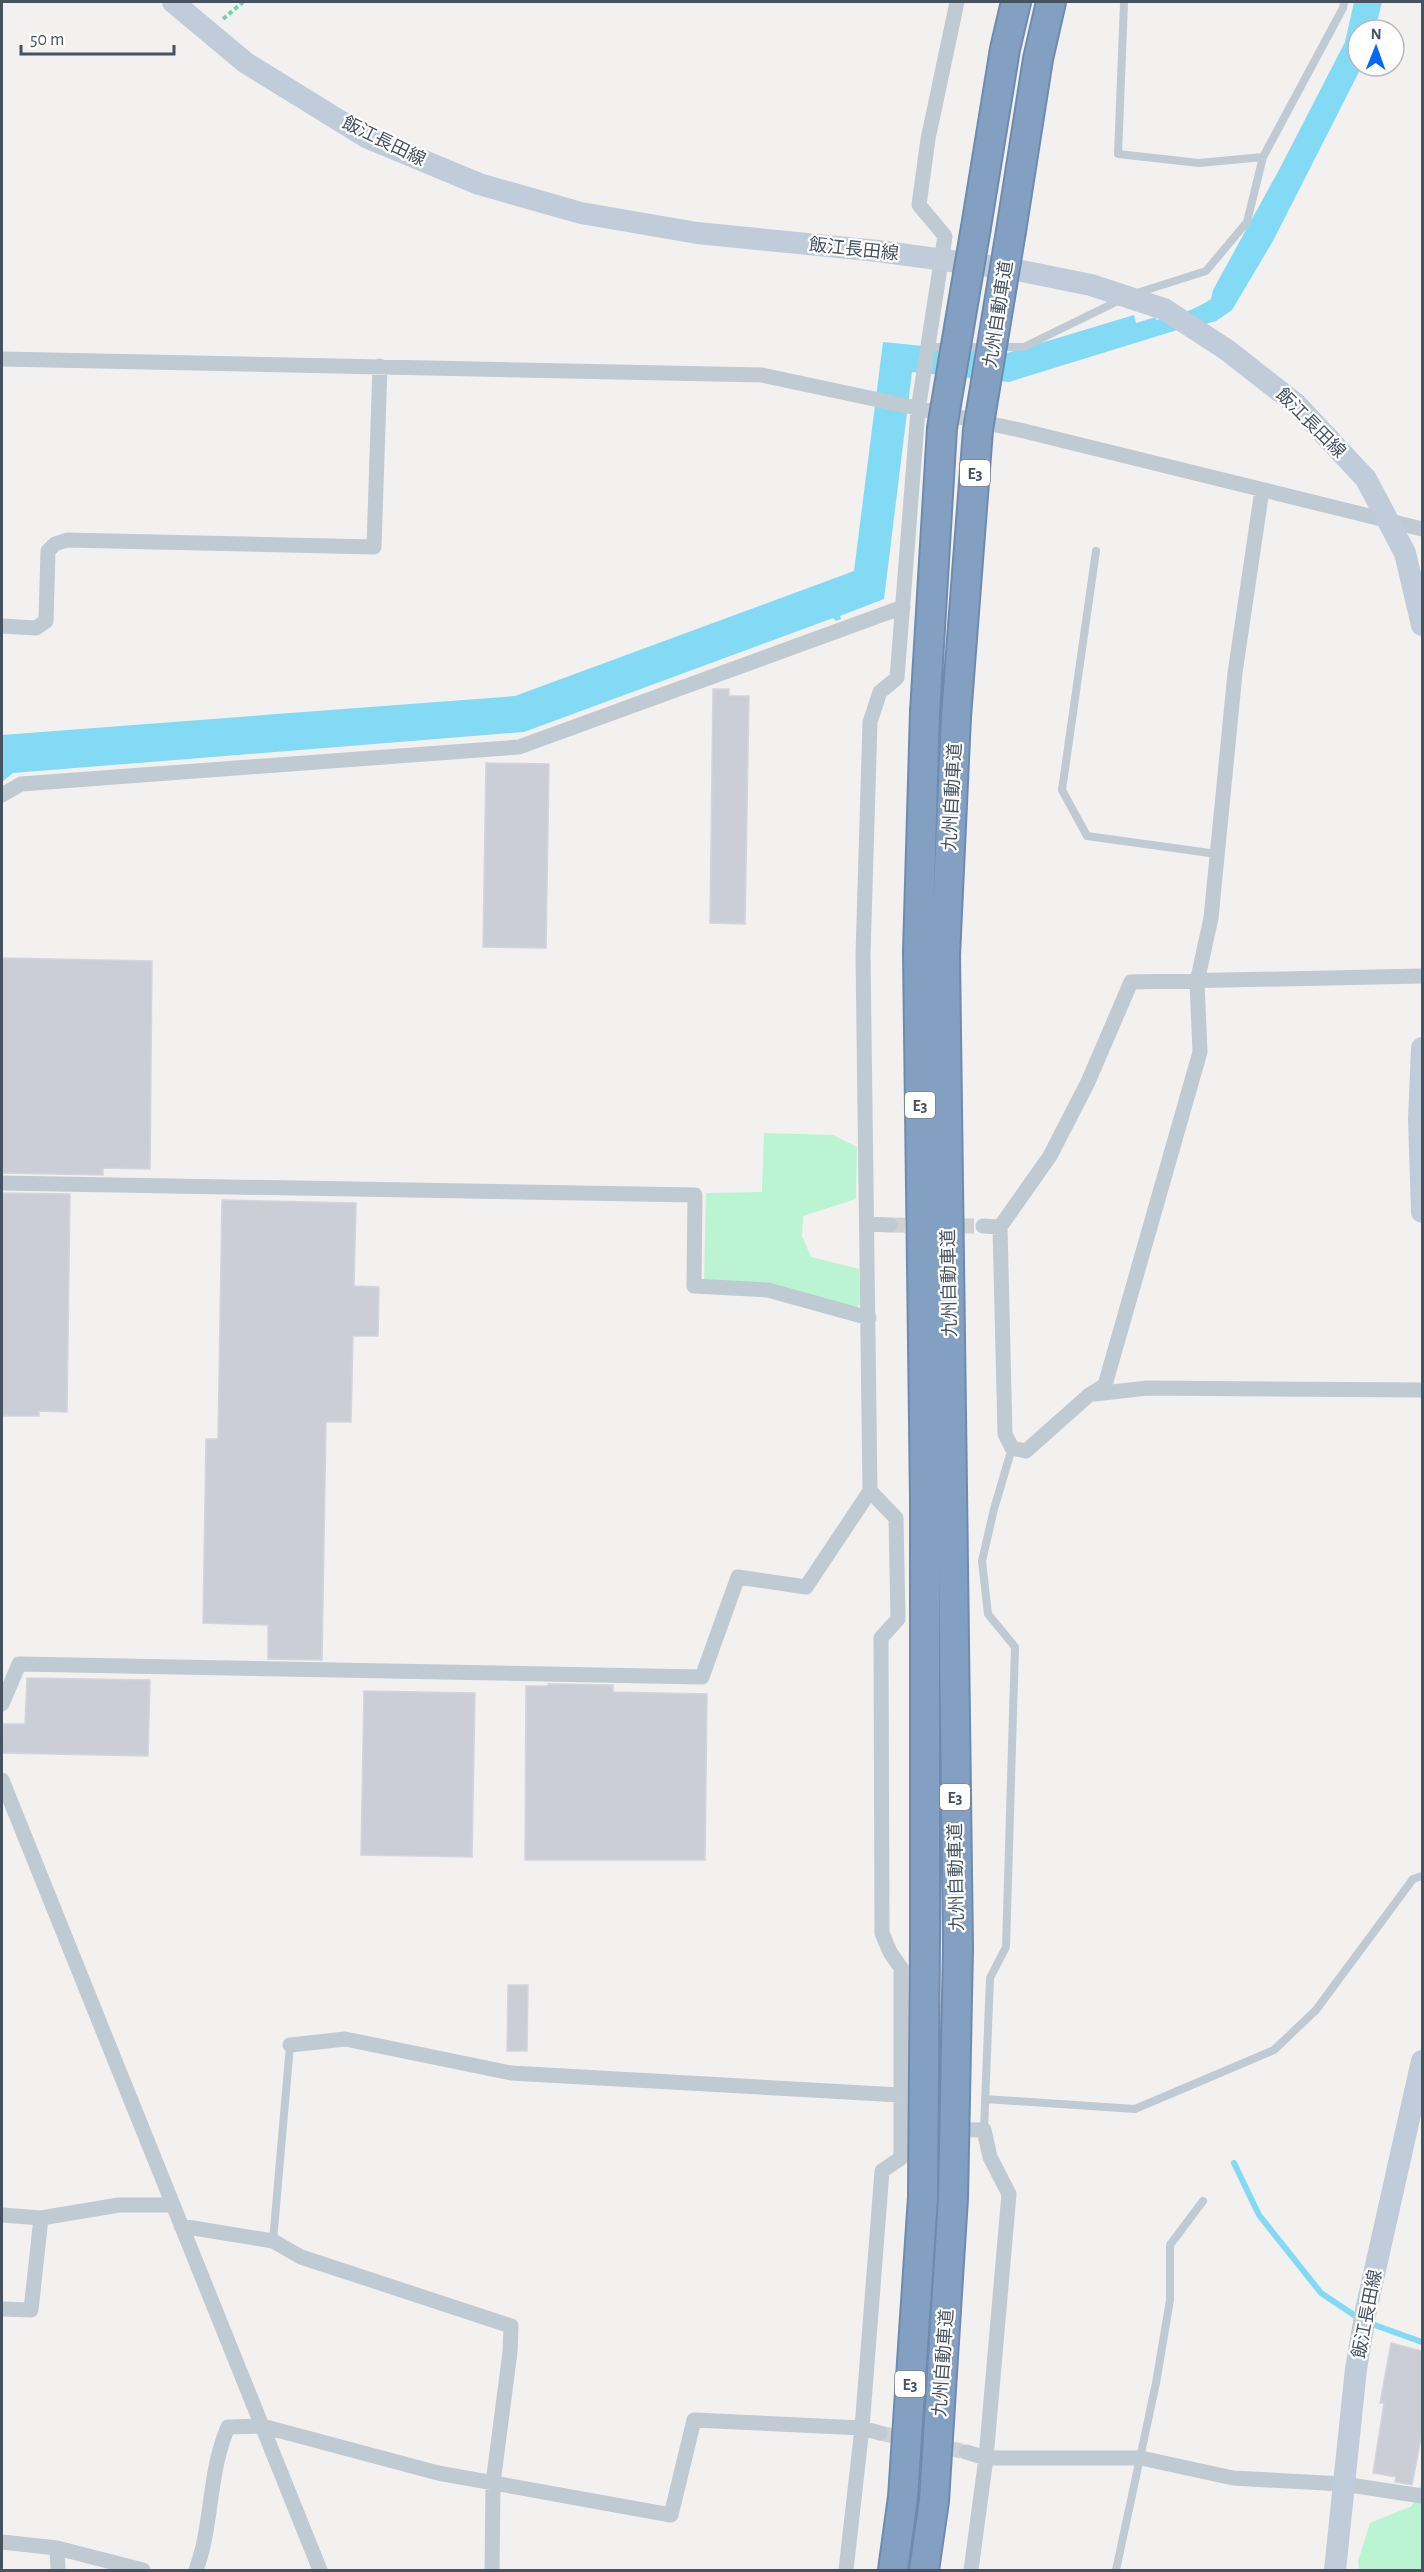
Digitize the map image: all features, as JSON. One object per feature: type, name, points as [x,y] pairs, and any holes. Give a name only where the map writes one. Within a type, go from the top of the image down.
[{"type":"highway","name":"九州自動車道","points":[[939,1498],[918,952],[925,712],[942,428],[1005,49],[1016,2]]},
{"type":"highway","name":"九州自動車道","points":[[892,2571],[903,2497],[923,2197],[925,1941],[939,1647],[945,956],[956,717],[978,430],[1038,59],[1051,2]]},
{"type":"highway","name":"九州自動車道","points":[[924,2571],[934,2501],[953,2198],[958,1947],[939,1647]]},
{"type":"main road","name":"飯江長田線","points":[[173,2],[246,63],[366,137],[479,184],[581,213],[698,233],[1029,272],[1128,296],[1164,309],[1227,350],[1296,404],[1366,479],[1405,553],[1422,615]]},
{"type":"main road","points":[[1422,1048],[1419,1119],[1422,1212]]},
{"type":"main road","name":"飯江長田線","points":[[1335,2571],[1343,2484],[1366,2310],[1422,2061]]},
{"type":"street","points":[[2,1704],[19,1664],[702,1677],[738,1577],[806,1587],[870,1491],[863,955],[870,722],[880,692],[897,678],[914,409],[923,375],[945,236],[919,205],[928,139],[957,2]]},
{"type":"street","points":[[2,359],[762,375],[1020,430],[1422,529]]},
{"type":"street","points":[[2,626],[36,628],[46,621],[48,551],[55,544],[67,540],[374,547],[380,366]]},
{"type":"street","points":[[1262,490],[1235,673],[1211,918],[1197,982],[1200,1052],[1105,1385],[1089,1395],[1026,1450],[1012,1448],[1005,1434],[1000,1227],[1050,1156],[1088,1082],[1131,982],[1197,982],[1422,976]]},
{"type":"street","points":[[2,795],[21,784],[519,747],[903,607]]},
{"type":"street","points":[[2,1183],[695,1195],[694,1286],[768,1290],[869,1318]]},
{"type":"street","points":[[867,1224],[890,1225]]},
{"type":"street","points":[[983,1226],[1000,1227]]},
{"type":"street","points":[[1089,1395],[1147,1388],[1422,1390]]},
{"type":"street","points":[[846,2571],[861,2428],[882,2171],[901,2158],[902,2129],[901,1968],[890,1952],[882,1933],[881,1638],[898,1619],[896,1518],[870,1491]]},
{"type":"street","points":[[2,1780],[320,2571]]},
{"type":"street","points":[[290,2045],[345,2039],[511,2073],[900,2096]]},
{"type":"street","points":[[902,2129],[984,2130],[990,2157],[1009,2194],[986,2458],[971,2571]]},
{"type":"street","points":[[2,2215],[41,2218],[119,2205],[173,2205]]},
{"type":"street","points":[[2,2309],[31,2310],[41,2218]]},
{"type":"street","points":[[181,2226],[273,2241],[301,2257],[511,2326],[510,2352],[493,2483],[492,2571]]},
{"type":"street","points":[[196,2571],[203,2551],[217,2452],[228,2427],[261,2426],[438,2473],[671,2515],[694,2420],[861,2428],[880,2433]]},
{"type":"street","points":[[966,2452],[986,2458],[1141,2458],[1233,2478],[1343,2484],[1422,2496]]},
{"type":"street","points":[[2,2542],[57,2548],[143,2571]]},
{"type":"street","points":[[57,2548],[58,2571]]},
{"type":"lane","points":[[927,344],[1024,347],[1128,296],[1206,271],[1247,222],[1263,157],[1343,8],[1344,2]]},
{"type":"lane","points":[[1124,3],[1118,154],[1199,163],[1263,157]]},
{"type":"lane","points":[[1096,551],[1062,790],[1087,836],[1217,854]]},
{"type":"lane","points":[[984,2130],[990,1978],[1006,1947],[1015,1647],[988,1614],[982,1561],[1012,1448]]},
{"type":"lane","points":[[986,2099],[1135,2109],[1274,2050],[1316,2010],[1413,1879],[1422,1876]]},
{"type":"lane","points":[[273,2241],[290,2045]]},
{"type":"lane","points":[[1116,2571],[1141,2458],[1170,2300],[1170,2245],[1203,2202]]},
{"type":"green space","points":[[764,1133],[833,1135],[857,1147],[856,1199],[803,1216],[802,1236],[811,1257],[859,1269],[860,1305],[851,1308],[704,1283],[706,1193],[762,1192]]},
{"type":"green space","points":[[1422,2480],[1422,2570],[1359,2570],[1358,2561],[1370,2523],[1412,2506]]},
{"type":"water","points":[[1354,2],[1382,2],[1378,18],[1350,18]]},
{"type":"water","points":[[1346,38],[1346,78],[1356,78],[1273,241],[1232,310],[1216,321],[1202,325],[1200,323],[1009,382],[912,372],[884,599],[840,616],[841,619],[836,621],[833,618],[524,732],[13,773],[2,782],[2,735],[515,696],[854,571],[883,342],[1004,354],[1134,315],[1136,323],[1156,317],[1156,320],[1205,303],[1211,299],[1213,290],[1280,168]]},
{"type":"building","points":[[713,689],[729,689],[729,696],[749,696],[745,924],[710,923]]},
{"type":"building","points":[[486,763],[549,764],[546,948],[483,947]]},
{"type":"building","points":[[2,958],[152,961],[150,1169],[103,1168],[103,1175],[2,1173]]},
{"type":"building","points":[[2,1193],[70,1194],[67,1412],[39,1411],[39,1416],[2,1416]]},
{"type":"building","points":[[222,1200],[356,1203],[354,1286],[379,1287],[378,1336],[353,1336],[351,1422],[326,1422],[322,1660],[268,1659],[268,1625],[203,1623],[206,1439],[218,1439]]},
{"type":"building","points":[[27,1678],[150,1680],[148,1756],[2,1753],[3,1724],[25,1724]]},
{"type":"building","points":[[548,1684],[613,1685],[613,1692],[707,1694],[705,1860],[525,1860],[526,1686],[548,1686]]},
{"type":"building","points":[[364,1691],[475,1693],[472,1857],[361,1855]]},
{"type":"building","points":[[508,1985],[528,1985],[527,2051],[507,2051]]},
{"type":"building","points":[[1391,2343],[1422,2351],[1422,2433],[1412,2485],[1395,2482],[1396,2477],[1373,2473],[1384,2403],[1380,2403]]},
{"type":"waterway","points":[[1234,2163],[1259,2215],[1321,2293],[1360,2319]]},
{"type":"waterway","points":[[1369,2323],[1422,2342]]},
{"type":"tunnel","points":[[890,1225],[983,1226]]},
{"type":"tunnel","points":[[880,2433],[966,2452]]}]
